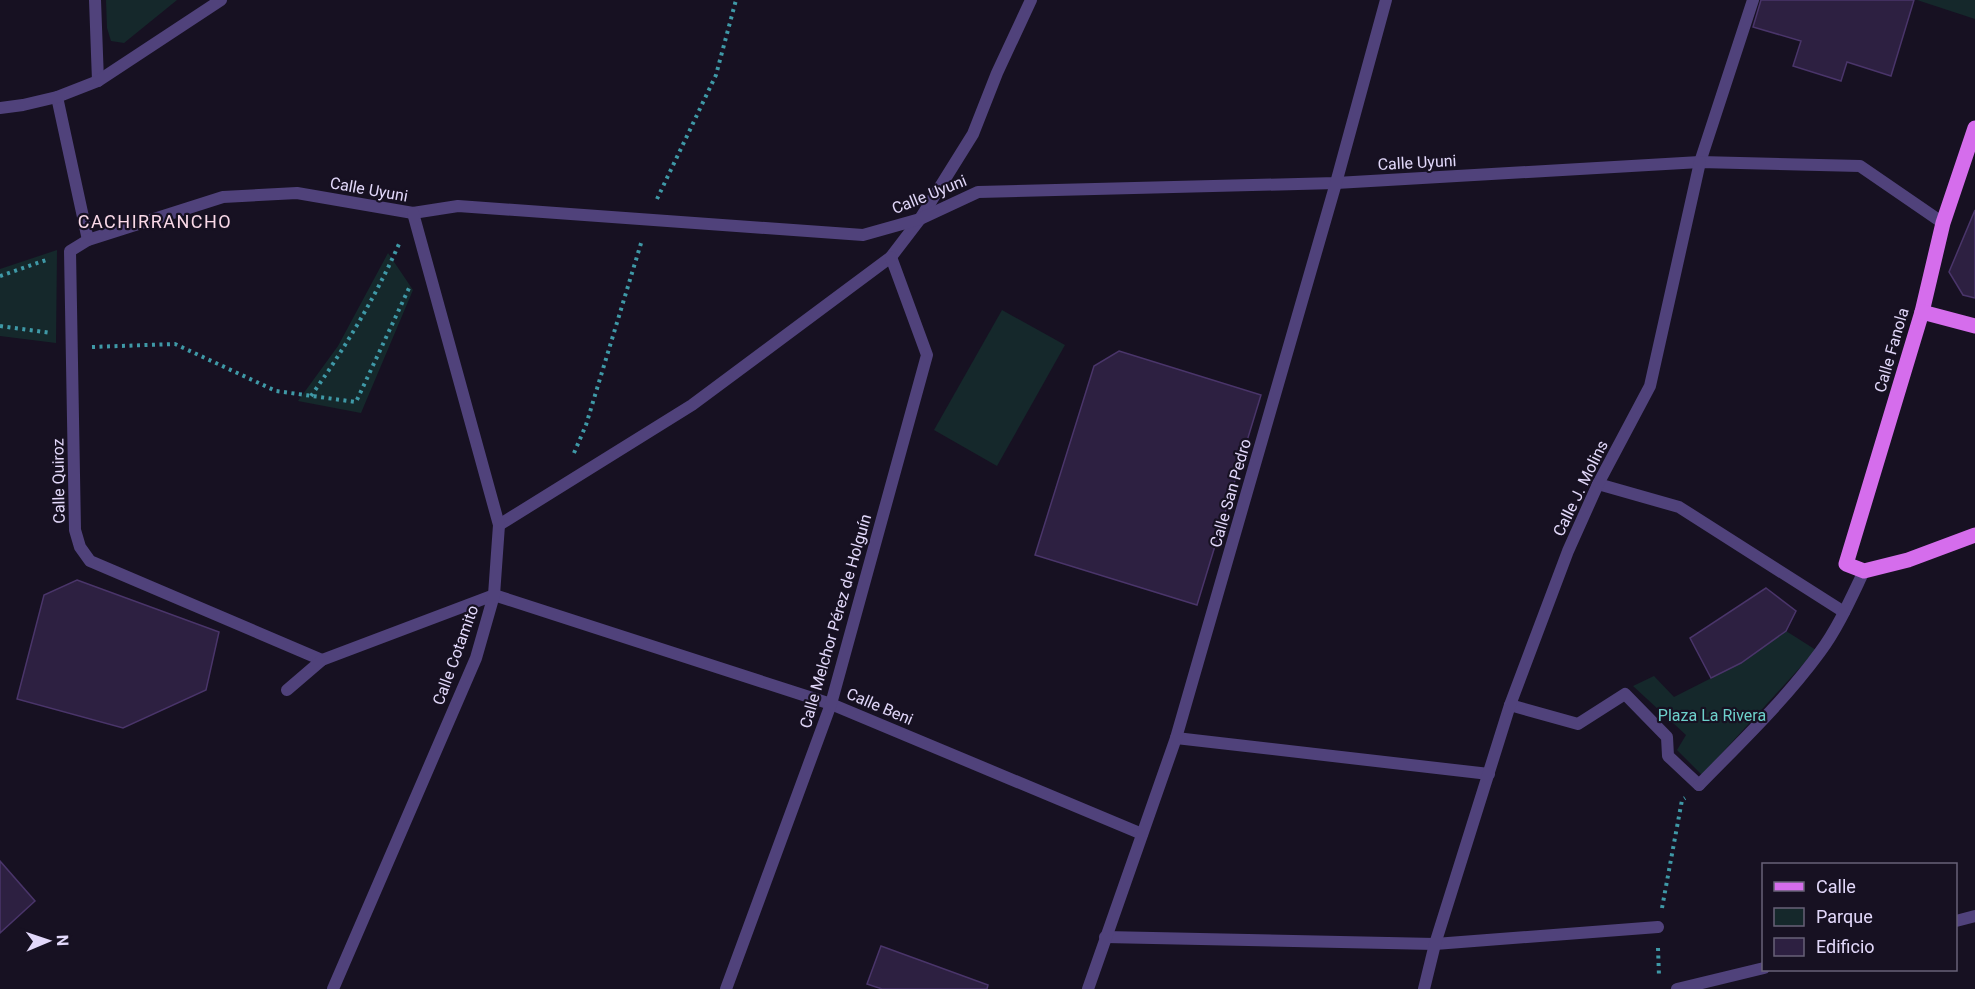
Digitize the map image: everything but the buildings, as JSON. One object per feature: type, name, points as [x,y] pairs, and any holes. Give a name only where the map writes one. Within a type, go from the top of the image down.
[{"type":"main road","name":"Calle Fanola","points":[[1864,571],[1846,564],[1922,312],[1943,223],[1975,128]]},
{"type":"main road","points":[[1922,312],[1975,326]]},
{"type":"main road","points":[[1864,571],[1908,560],[1975,535]]},
{"type":"street","points":[[95,0],[98,81]]},
{"type":"street","points":[[0,108],[57,97],[98,81],[221,0]]},
{"type":"street","points":[[500,525],[692,405],[891,257],[920,219],[973,134],[997,73],[1031,0]]},
{"type":"street","name":"Calle San Pedro","points":[[1088,989],[1176,738],[1336,183],[1386,0]]},
{"type":"street","name":"Calle J. Molins","points":[[1424,989],[1435,944],[1510,705],[1568,551],[1598,484],[1650,386],[1700,162],[1753,0]]},
{"type":"street","points":[[57,97],[88,240]]},
{"type":"street","name":"Calle Uyuni","points":[[70,251],[88,240],[223,197],[297,193],[413,213],[458,206],[863,235],[920,219],[978,192],[1336,183],[1700,162],[1860,166],[1943,223]]},
{"type":"street","name":"Calle Cotamito","points":[[333,989],[476,658],[494,595],[500,525],[413,213]]},
{"type":"street","name":"Calle Quiroz","points":[[70,251],[75,530],[80,547],[90,561],[322,660]]},
{"type":"street","name":"Calle Melchor Pérez de Holguín","points":[[726,989],[831,704],[927,355],[891,257]]},
{"type":"street","points":[[1598,484],[1679,507],[1844,612]]},
{"type":"street","points":[[1510,705],[1578,723],[1625,694],[1667,737],[1668,756],[1699,785],[1766,716],[1821,652],[1864,571]]},
{"type":"street","points":[[286,690],[322,660],[494,595]]},
{"type":"street","name":"Calle Beni","points":[[494,595],[831,704],[1142,834]]},
{"type":"street","points":[[1176,738],[1489,774]]},
{"type":"street","points":[[1957,921],[1975,916]]},
{"type":"street","points":[[1105,937],[1435,944],[1658,927]]},
{"type":"street","points":[[1677,989],[1762,968]]},
{"type":"path","points":[[311,396],[340,356],[383,282],[413,213]]},
{"type":"path","points":[[0,276],[70,251]]},
{"type":"path","points":[[0,326],[71,336],[88,347],[175,344],[276,391],[356,402],[425,256]]},
{"type":"path","points":[[1659,979],[1658,927],[1683,800],[1699,785]]},
{"type":"green space","points":[[106,0],[177,0],[124,43],[111,41],[107,28]]},
{"type":"green space","points":[[1917,0],[1975,0],[1975,19]]},
{"type":"green space","points":[[57,250],[56,343],[0,336],[0,269]]},
{"type":"green space","points":[[388,253],[413,290],[361,413],[298,401],[338,346]]},
{"type":"green space","points":[[1002,310],[1065,345],[997,466],[934,430]]},
{"type":"green space","name":"Plaza La Rivera","points":[[1786,631],[1816,650],[1702,775],[1677,750],[1686,735],[1633,686],[1654,676],[1674,697],[1741,663]]},
{"type":"district","name":"CACHIRRANCHO","points":[[155,222]]}]
